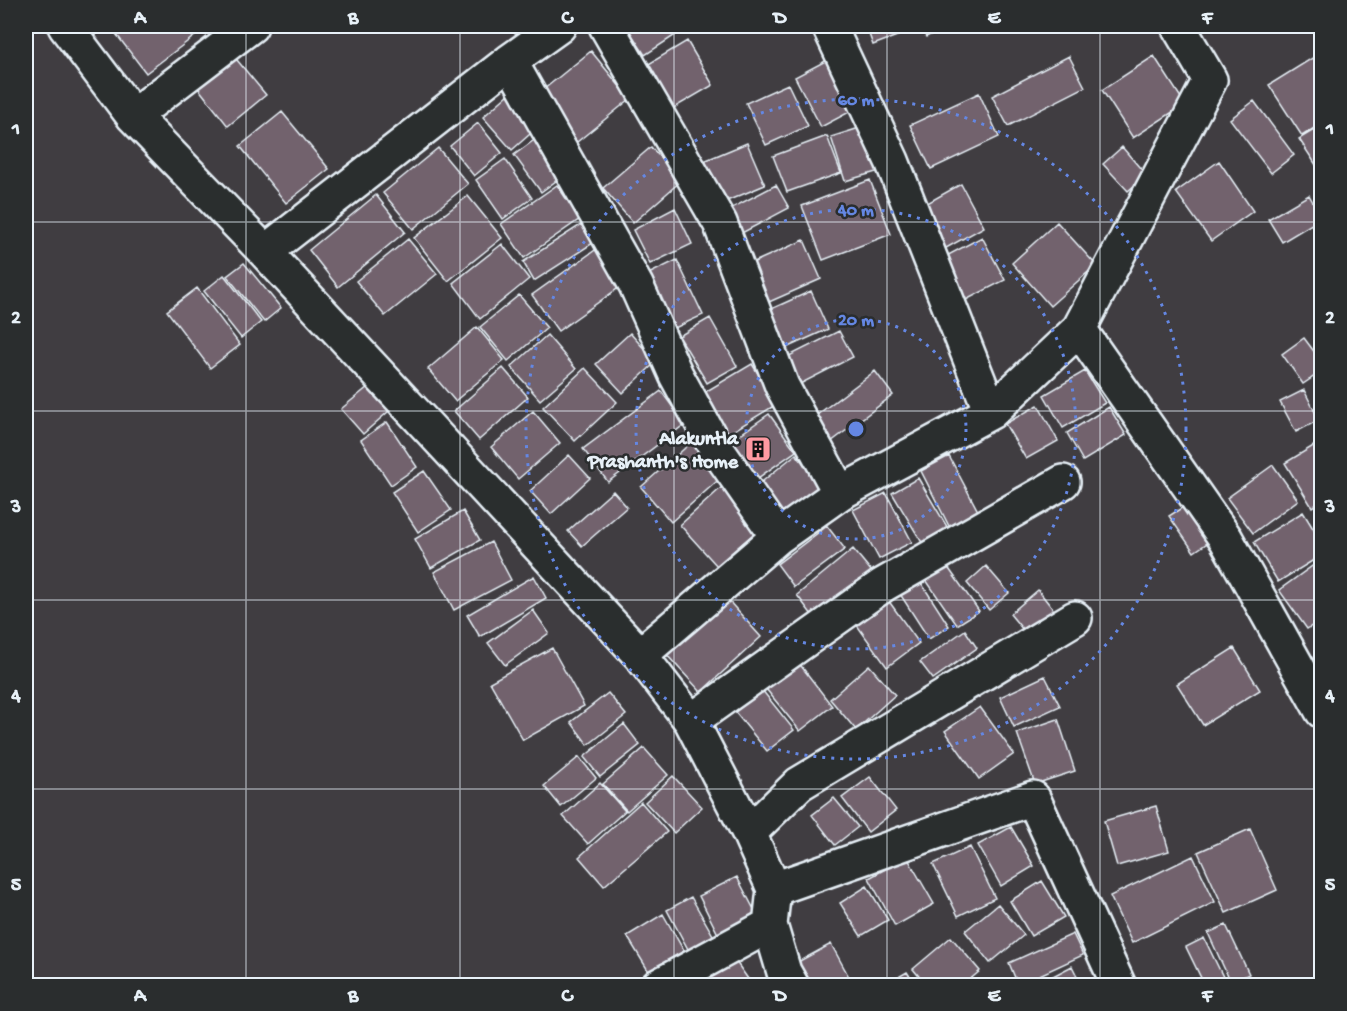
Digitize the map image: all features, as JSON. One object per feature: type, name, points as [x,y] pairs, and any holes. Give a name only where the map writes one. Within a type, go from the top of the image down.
[{"type":"street","points":[[65,26],[133,116],[265,252],[640,655],[691,721],[749,833],[774,889],[771,926],[783,972],[792,986]]},
{"type":"street","points":[[133,116],[251,26]]},
{"type":"street","points":[[265,252],[510,61],[559,26]]},
{"type":"street","points":[[606,26],[720,223],[782,386],[840,493]]},
{"type":"street","points":[[829,26],[892,161],[991,412]]},
{"type":"street","points":[[640,655],[778,537],[840,493],[991,412],[1079,329],[1210,80],[1178,26]]},
{"type":"street","points":[[510,61],[636,285],[676,375],[716,448],[778,537]]},
{"type":"street","points":[[1079,329],[1226,539],[1322,711]]},
{"type":"street","points":[[691,721],[884,585],[1063,482]]},
{"type":"street","points":[[749,833],[799,784],[1075,618]]},
{"type":"street","points":[[774,889],[1033,798],[1119,986]]},
{"type":"street","points":[[657,986],[771,926]]},
{"type":"building","points":[[110,26],[201,26],[204,29],[146,73]]},
{"type":"building","points":[[626,26],[676,26],[680,32],[645,55]]},
{"type":"building","points":[[866,26],[911,26],[913,30],[873,45]]},
{"type":"building","points":[[920,26],[948,26],[926,37]]},
{"type":"building","points":[[687,41],[713,85],[672,109],[647,65]]},
{"type":"building","points":[[591,51],[630,99],[577,142],[538,94]]},
{"type":"building","points":[[1322,52],[1322,123],[1302,136],[1269,85]]},
{"type":"building","points":[[232,54],[266,95],[228,126],[195,84]]},
{"type":"building","points":[[1069,56],[1085,87],[1008,126],[992,96]]},
{"type":"building","points":[[1154,56],[1185,104],[1133,138],[1102,90]]},
{"type":"building","points":[[833,57],[859,107],[821,127],[795,77]]},
{"type":"building","points":[[788,84],[808,126],[766,145],[746,103]]},
{"type":"building","points":[[979,93],[999,137],[931,169],[910,125]]},
{"type":"building","points":[[509,94],[538,127],[512,150],[483,117]]},
{"type":"building","points":[[1254,101],[1294,155],[1271,173],[1230,119]]},
{"type":"building","points":[[282,112],[329,169],[286,203],[240,146]]},
{"type":"building","points":[[478,123],[502,153],[474,176],[450,146]]},
{"type":"building","points":[[869,125],[883,170],[845,181],[831,137]]},
{"type":"building","points":[[1322,125],[1322,174],[1299,139]]},
{"type":"building","points":[[541,135],[568,172],[541,192],[514,155]]},
{"type":"building","points":[[827,136],[841,173],[787,192],[773,156]]},
{"type":"building","points":[[747,143],[765,185],[722,203],[704,161]]},
{"type":"building","points":[[651,147],[681,181],[633,223],[603,188]]},
{"type":"building","points":[[1122,147],[1146,175],[1128,191],[1103,164]]},
{"type":"building","points":[[438,148],[468,184],[413,229],[383,193]]},
{"type":"building","points":[[505,159],[532,198],[503,219],[476,180]]},
{"type":"building","points":[[1219,161],[1253,211],[1211,241],[1176,192]]},
{"type":"building","points":[[870,180],[891,234],[823,260],[802,206]]},
{"type":"building","points":[[961,184],[984,227],[939,252],[915,210]]},
{"type":"building","points":[[557,185],[580,219],[524,258],[501,224]]},
{"type":"building","points":[[776,185],[789,208],[738,235],[726,211]]},
{"type":"building","points":[[376,195],[405,232],[338,287],[309,250]]},
{"type":"building","points":[[1309,195],[1322,218],[1282,242],[1268,219]]},
{"type":"building","points":[[468,196],[502,238],[448,281],[414,238]]},
{"type":"building","points":[[675,208],[692,244],[650,264],[633,230]]},
{"type":"building","points":[[1057,222],[1096,265],[1050,306],[1012,263]]},
{"type":"building","points":[[582,224],[593,243],[534,281],[523,262]]},
{"type":"building","points":[[982,237],[1005,280],[960,303],[937,261]]},
{"type":"building","points":[[408,239],[437,274],[385,316],[356,281]]},
{"type":"building","points":[[804,240],[821,279],[769,302],[752,263]]},
{"type":"building","points":[[502,244],[529,279],[480,319],[453,283]]},
{"type":"building","points":[[598,248],[624,284],[558,331],[532,295]]},
{"type":"building","points":[[677,260],[703,315],[666,332],[640,278]]},
{"type":"building","points":[[244,263],[281,308],[264,322],[227,276]]},
{"type":"building","points":[[224,275],[261,322],[241,338],[204,291]]},
{"type":"building","points":[[197,288],[240,345],[210,368],[167,311]]},
{"type":"building","points":[[811,291],[828,329],[786,348],[769,310]]},
{"type":"building","points":[[519,295],[547,328],[508,361],[480,327]]},
{"type":"building","points":[[710,318],[737,366],[707,383],[679,336]]},
{"type":"building","points":[[477,327],[504,360],[455,401],[428,369]]},
{"type":"building","points":[[839,331],[853,357],[800,384],[787,357]]},
{"type":"building","points":[[630,333],[656,362],[623,393],[596,364]]},
{"type":"building","points":[[547,335],[576,369],[540,400],[511,367]]},
{"type":"building","points":[[1304,338],[1322,362],[1322,371],[1303,384],[1282,354]]},
{"type":"building","points":[[752,364],[777,404],[720,439],[695,398]]},
{"type":"building","points":[[503,368],[528,397],[479,440],[454,411]]},
{"type":"building","points":[[585,368],[617,402],[575,441],[543,407]]},
{"type":"building","points":[[875,371],[893,395],[823,448],[805,424]]},
{"type":"building","points":[[1085,371],[1105,403],[1063,428],[1044,395]]},
{"type":"building","points":[[368,387],[389,411],[363,434],[341,409]]},
{"type":"building","points":[[1304,390],[1319,420],[1296,432],[1280,402]]},
{"type":"building","points":[[661,391],[685,424],[608,482],[583,449]]},
{"type":"building","points":[[1038,405],[1058,441],[1026,459],[1005,424]]},
{"type":"building","points":[[1109,407],[1126,435],[1083,461],[1067,433]]},
{"type":"building","points":[[533,411],[560,443],[518,479],[491,447]]},
{"type":"building","name":"Alakuntla Prashanth's Home","points":[[769,414],[796,451],[748,485],[721,448]]},
{"type":"building","points":[[387,422],[417,467],[391,485],[361,440]]},
{"type":"building","points":[[694,440],[724,475],[671,522],[641,487]]},
{"type":"building","points":[[1315,445],[1322,456],[1322,501],[1312,507],[1285,463]]},
{"type":"building","points":[[796,454],[822,487],[780,522],[753,489]]},
{"type":"building","points":[[569,455],[590,478],[551,514],[530,491]]},
{"type":"building","points":[[949,456],[979,513],[950,528],[921,471]]},
{"type":"building","points":[[1273,465],[1298,500],[1253,533],[1227,498]]},
{"type":"building","points":[[424,471],[451,510],[418,532],[392,492]]},
{"type":"building","points":[[918,478],[949,530],[924,546],[892,493]]},
{"type":"building","points":[[722,487],[760,528],[717,566],[680,525]]},
{"type":"building","points":[[613,491],[627,507],[582,546],[568,531]]},
{"type":"building","points":[[886,493],[912,542],[879,559],[853,510]]},
{"type":"building","points":[[1191,502],[1216,537],[1194,552],[1169,516]]},
{"type":"building","points":[[463,511],[480,540],[431,568],[415,539]]},
{"type":"building","points":[[1303,512],[1322,543],[1322,555],[1278,582],[1254,542]]},
{"type":"building","points":[[827,526],[845,549],[794,587],[777,564]]},
{"type":"building","points":[[491,542],[511,580],[454,610],[434,572]]},
{"type":"building","points":[[853,549],[872,572],[815,619],[797,595]]},
{"type":"building","points":[[1322,559],[1322,619],[1307,629],[1279,590]]},
{"type":"building","points":[[947,566],[979,611],[957,625],[926,580]]},
{"type":"building","points":[[986,566],[1009,593],[989,610],[967,583]]},
{"type":"building","points":[[534,576],[546,598],[480,637],[467,615]]},
{"type":"building","points":[[920,581],[949,626],[929,639],[900,594]]},
{"type":"building","points":[[1038,590],[1056,613],[1028,636],[1010,614]]},
{"type":"building","points":[[883,593],[919,643],[887,667],[851,617]]},
{"type":"building","points":[[727,599],[761,637],[701,692],[666,654]]},
{"type":"building","points":[[533,610],[549,633],[505,665],[488,643]]},
{"type":"building","points":[[965,630],[977,648],[933,679],[920,662]]},
{"type":"building","points":[[552,648],[584,706],[523,740],[490,682]]},
{"type":"building","points":[[1234,648],[1260,690],[1203,725],[1177,684]]},
{"type":"building","points":[[795,658],[832,706],[800,731],[762,684]]},
{"type":"building","points":[[869,665],[895,695],[856,730],[830,699]]},
{"type":"building","points":[[1045,676],[1060,706],[1014,727],[1000,697]]},
{"type":"building","points":[[762,690],[794,730],[767,751],[735,712]]},
{"type":"building","points":[[608,693],[626,715],[588,745],[571,722]]},
{"type":"building","points":[[980,707],[1014,754],[979,779],[945,731]]},
{"type":"building","points":[[1058,719],[1075,771],[1035,784],[1017,733]]},
{"type":"building","points":[[624,724],[640,745],[600,777],[584,757]]},
{"type":"building","points":[[644,748],[668,775],[627,811],[603,784]]},
{"type":"building","points":[[579,757],[596,778],[561,807],[544,786]]},
{"type":"building","points":[[673,776],[702,807],[674,833],[645,802]]},
{"type":"building","points":[[870,777],[896,810],[868,832],[842,798]]},
{"type":"building","points":[[600,783],[625,811],[588,844],[563,816]]},
{"type":"building","points":[[834,798],[858,827],[835,845],[812,815]]},
{"type":"building","points":[[641,802],[667,832],[604,886],[579,857]]},
{"type":"building","points":[[1156,806],[1169,851],[1117,866],[1104,821]]},
{"type":"building","points":[[1011,827],[1034,866],[1001,886],[978,845]]},
{"type":"building","points":[[1250,829],[1277,890],[1226,913],[1198,852]]},
{"type":"building","points":[[970,847],[995,898],[958,916],[933,864]]},
{"type":"building","points":[[1193,856],[1215,902],[1132,943],[1110,896]]},
{"type":"building","points":[[907,857],[934,904],[895,926],[869,878]]},
{"type":"building","points":[[737,877],[759,919],[720,938],[699,896]]},
{"type":"building","points":[[1042,881],[1064,917],[1031,936],[1010,901]]},
{"type":"building","points":[[867,886],[888,920],[861,936],[840,903]]},
{"type":"building","points":[[691,897],[714,937],[689,951],[667,910]]},
{"type":"building","points":[[998,904],[1024,935],[990,963],[965,931]]},
{"type":"building","points":[[663,914],[684,951],[649,972],[627,936]]},
{"type":"building","points":[[1226,925],[1249,974],[1231,983],[1208,933]]},
{"type":"building","points":[[1073,934],[1083,955],[1018,985],[1009,963]]},
{"type":"building","points":[[951,937],[980,971],[962,986],[927,986],[913,969]]},
{"type":"building","points":[[1204,938],[1227,986],[1205,986],[1186,947]]},
{"type":"building","points":[[831,944],[854,986],[806,986],[794,964]]},
{"type":"building","points":[[734,959],[753,986],[704,986],[702,982]]},
{"type":"building","points":[[1072,966],[1082,986],[1034,986]]},
{"type":"building","points":[[907,972],[916,986],[883,986]]},
{"type":"place","name":"Alakuntla Prashanth's Home","points":[[758,449]]}]
